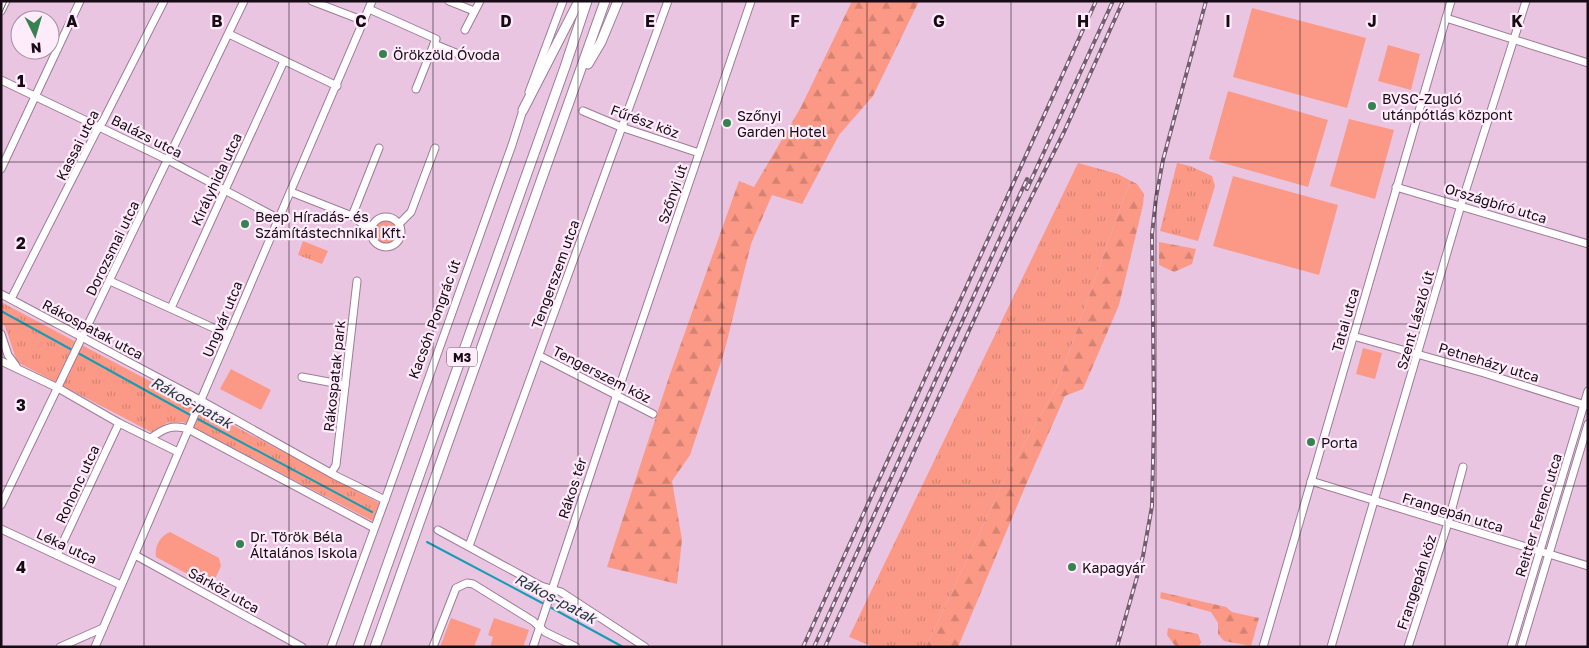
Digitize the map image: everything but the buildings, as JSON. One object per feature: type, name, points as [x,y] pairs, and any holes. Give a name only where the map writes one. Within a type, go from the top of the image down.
[{"type":"main road","points":[[523,110],[579,1]]},
{"type":"main road","name":"M3","points":[[358,647],[562,77],[587,1]]},
{"type":"main road","name":"M3","points":[[375,647],[605,1]]},
{"type":"main road","points":[[578,79],[601,42],[618,1]]},
{"type":"street","points":[[1,11],[6,1]]},
{"type":"street","points":[[1,169],[80,1]]},
{"type":"street","name":"Kassai utca","points":[[12,299],[164,1]]},
{"type":"street","name":"Dorozsmai utca","points":[[1,506],[244,1]]},
{"type":"street","points":[[312,1],[364,21]]},
{"type":"street","name":"Ungvár utca","points":[[95,647],[372,1]]},
{"type":"street","points":[[449,1],[474,11]]},
{"type":"street","points":[[465,30],[480,1]]},
{"type":"street","name":"Kacsóh Pongrác út","points":[[331,647],[512,145],[540,60],[563,1]]},
{"type":"street","name":"Tengerszem utca","points":[[469,546],[540,356],[668,1]]},
{"type":"street","name":"Szőnyi út","points":[[616,394],[751,1]]},
{"type":"street","name":"Tatai utca","points":[[1263,647],[1451,1]]},
{"type":"street","name":"Szent László út","points":[[1331,647],[1461,205],[1526,1]]},
{"type":"street","points":[[369,9],[436,39],[416,89]]},
{"type":"street","points":[[1446,18],[1588,63]]},
{"type":"street","points":[[229,34],[337,86]]},
{"type":"street","points":[[434,44],[463,56]]},
{"type":"street","name":"Királyhida utca","points":[[171,308],[284,61]]},
{"type":"street","name":"Balázs utca","points":[[1,80],[168,160],[279,219]]},
{"type":"street","name":"Fűrész köz","points":[[583,111],[699,153]]},
{"type":"street","points":[[352,216],[379,148]]},
{"type":"street","points":[[399,224],[411,212],[435,148]]},
{"type":"street","name":"Országbíró utca","points":[[1396,187],[1588,244]]},
{"type":"street","points":[[291,192],[352,216],[364,225],[372,226]]},
{"type":"street","points":[[392,218],[399,224],[401,229],[400,239],[397,243],[387,247],[382,246],[374,241],[371,231],[372,226],[378,219],[392,218]]},
{"type":"street","points":[[110,281],[229,335]]},
{"type":"street","name":"Rákospatak park","points":[[331,473],[336,465],[357,281]]},
{"type":"street","name":"Rákospatak utca","points":[[1,294],[80,341],[385,500]]},
{"type":"street","points":[[1,334],[11,360],[18,368]]},
{"type":"street","name":"Petneházy utca","points":[[1353,336],[1484,373],[1586,405]]},
{"type":"street","name":"Tengerszem köz","points":[[540,356],[653,414]]},
{"type":"street","points":[[1,361],[58,388],[119,423],[178,452]]},
{"type":"street","points":[[302,377],[345,386]]},
{"type":"street","name":"Reitter Ferenc utca","points":[[1511,647],[1586,405],[1588,391]]},
{"type":"street","name":"Rákos tér","points":[[533,647],[616,394]]},
{"type":"street","name":"Rohonc utca","points":[[58,555],[119,423]]},
{"type":"street","name":"Reitter Ferenc utca","points":[[1521,647],[1588,424]]},
{"type":"street","points":[[151,438],[168,427],[189,427],[374,528]]},
{"type":"street","name":"Frangepán köz","points":[[1408,647],[1448,523],[1463,467]]},
{"type":"street","name":"Frangepán utca","points":[[1311,481],[1588,566]]},
{"type":"street","name":"Léka utca","points":[[1,529],[121,585]]},
{"type":"street","points":[[438,530],[541,586],[561,592],[645,647]]},
{"type":"street","name":"Sárköz utca","points":[[135,555],[302,647]]},
{"type":"street","points":[[433,647],[456,588],[467,583],[473,584],[533,621],[545,632],[576,647]]},
{"type":"street","points":[[1518,626],[1527,629]]},
{"type":"street","points":[[60,647],[103,628]]},
{"type":"green space","points":[[852,1],[919,1],[873,96],[839,135],[802,204],[772,195],[751,244],[724,353],[690,455],[672,481],[682,540],[677,584],[607,567],[669,377],[739,181],[754,187],[801,107]]},
{"type":"green space","points":[[1252,8],[1366,38],[1347,108],[1233,77]]},
{"type":"green space","points":[[1388,45],[1420,54],[1411,90],[1378,81]]},
{"type":"green space","points":[[1228,91],[1328,120],[1308,187],[1209,159]]},
{"type":"green space","points":[[1349,119],[1394,130],[1375,199],[1330,186]]},
{"type":"green space","points":[[1078,163],[1118,174],[1131,181],[1057,386],[1006,476],[926,647],[874,647],[849,637]]},
{"type":"green space","points":[[1177,163],[1190,166],[1212,176],[1215,186],[1198,241],[1160,231]]},
{"type":"green space","points":[[1233,176],[1338,205],[1319,275],[1213,246]]},
{"type":"green space","points":[[1131,181],[1137,184],[1144,194],[1143,205],[1119,305],[1083,389],[1065,396],[958,647],[926,647],[1006,476],[1057,386]]},
{"type":"green space","points":[[386,220],[395,223],[398,232],[395,241],[386,244],[377,241],[374,232],[377,223]]},
{"type":"green space","points":[[303,241],[328,251],[322,264],[298,255]]},
{"type":"green space","points":[[1159,242],[1196,249],[1192,264],[1174,272],[1159,265]]},
{"type":"green space","points":[[1,302],[387,507],[380,525],[183,422],[167,423],[153,433],[17,362],[5,326],[1,323]]},
{"type":"green space","points":[[1363,348],[1382,353],[1375,379],[1356,374]]},
{"type":"green space","points":[[231,369],[271,390],[261,410],[220,389]]},
{"type":"green space","points":[[170,532],[219,558],[221,566],[215,579],[206,584],[156,557],[158,542]]},
{"type":"green space","points":[[1161,592],[1226,607],[1232,612],[1259,618],[1251,646],[1224,641],[1218,634],[1218,623],[1211,612],[1160,598]]},
{"type":"green space","points":[[451,618],[481,629],[474,647],[440,647]]},
{"type":"green space","points":[[494,618],[529,630],[523,647],[490,647],[493,637],[488,635]]},
{"type":"green space","points":[[1168,628],[1198,634],[1201,642],[1198,647],[1176,647],[1167,635]]},
{"type":"waterway","name":"Rákos-patak","points":[[1,311],[74,351]]},
{"type":"waterway","name":"Rákos-patak","points":[[78,353],[192,416]]},
{"type":"waterway","name":"Rákos-patak","points":[[196,418],[372,512]]},
{"type":"waterway","name":"Rákos-patak","points":[[427,542],[544,604]]},
{"type":"waterway","name":"Rákos-patak","points":[[548,606],[623,647]]},
{"type":"tram line","points":[[1,14],[7,1]]},
{"type":"railway","points":[[803,647],[1096,1]]},
{"type":"railway","points":[[1027,189],[1113,1]]},
{"type":"railway","points":[[825,647],[1013,234],[1064,132],[1123,1]]},
{"type":"railway","points":[[1117,647],[1143,556],[1152,506],[1154,416],[1152,234],[1156,198],[1163,160],[1206,1]]},
{"type":"railway","points":[[814,647],[1027,179]]},
{"type":"place","name":"Örökzöld Óvoda","points":[[383,54]]},
{"type":"place","name":"BVSC-Zugló utánpótlás központ","points":[[1372,106]]},
{"type":"place","name":"Szőnyi Garden Hotel","points":[[727,123]]},
{"type":"place","name":"Beep Híradás- és Számítástechnikai Kft.","points":[[245,224]]},
{"type":"place","name":"Porta","points":[[1311,442]]},
{"type":"place","name":"Dr. Török Béla Általános Iskola","points":[[240,544]]},
{"type":"place","name":"Kapagyár","points":[[1072,567]]}]
